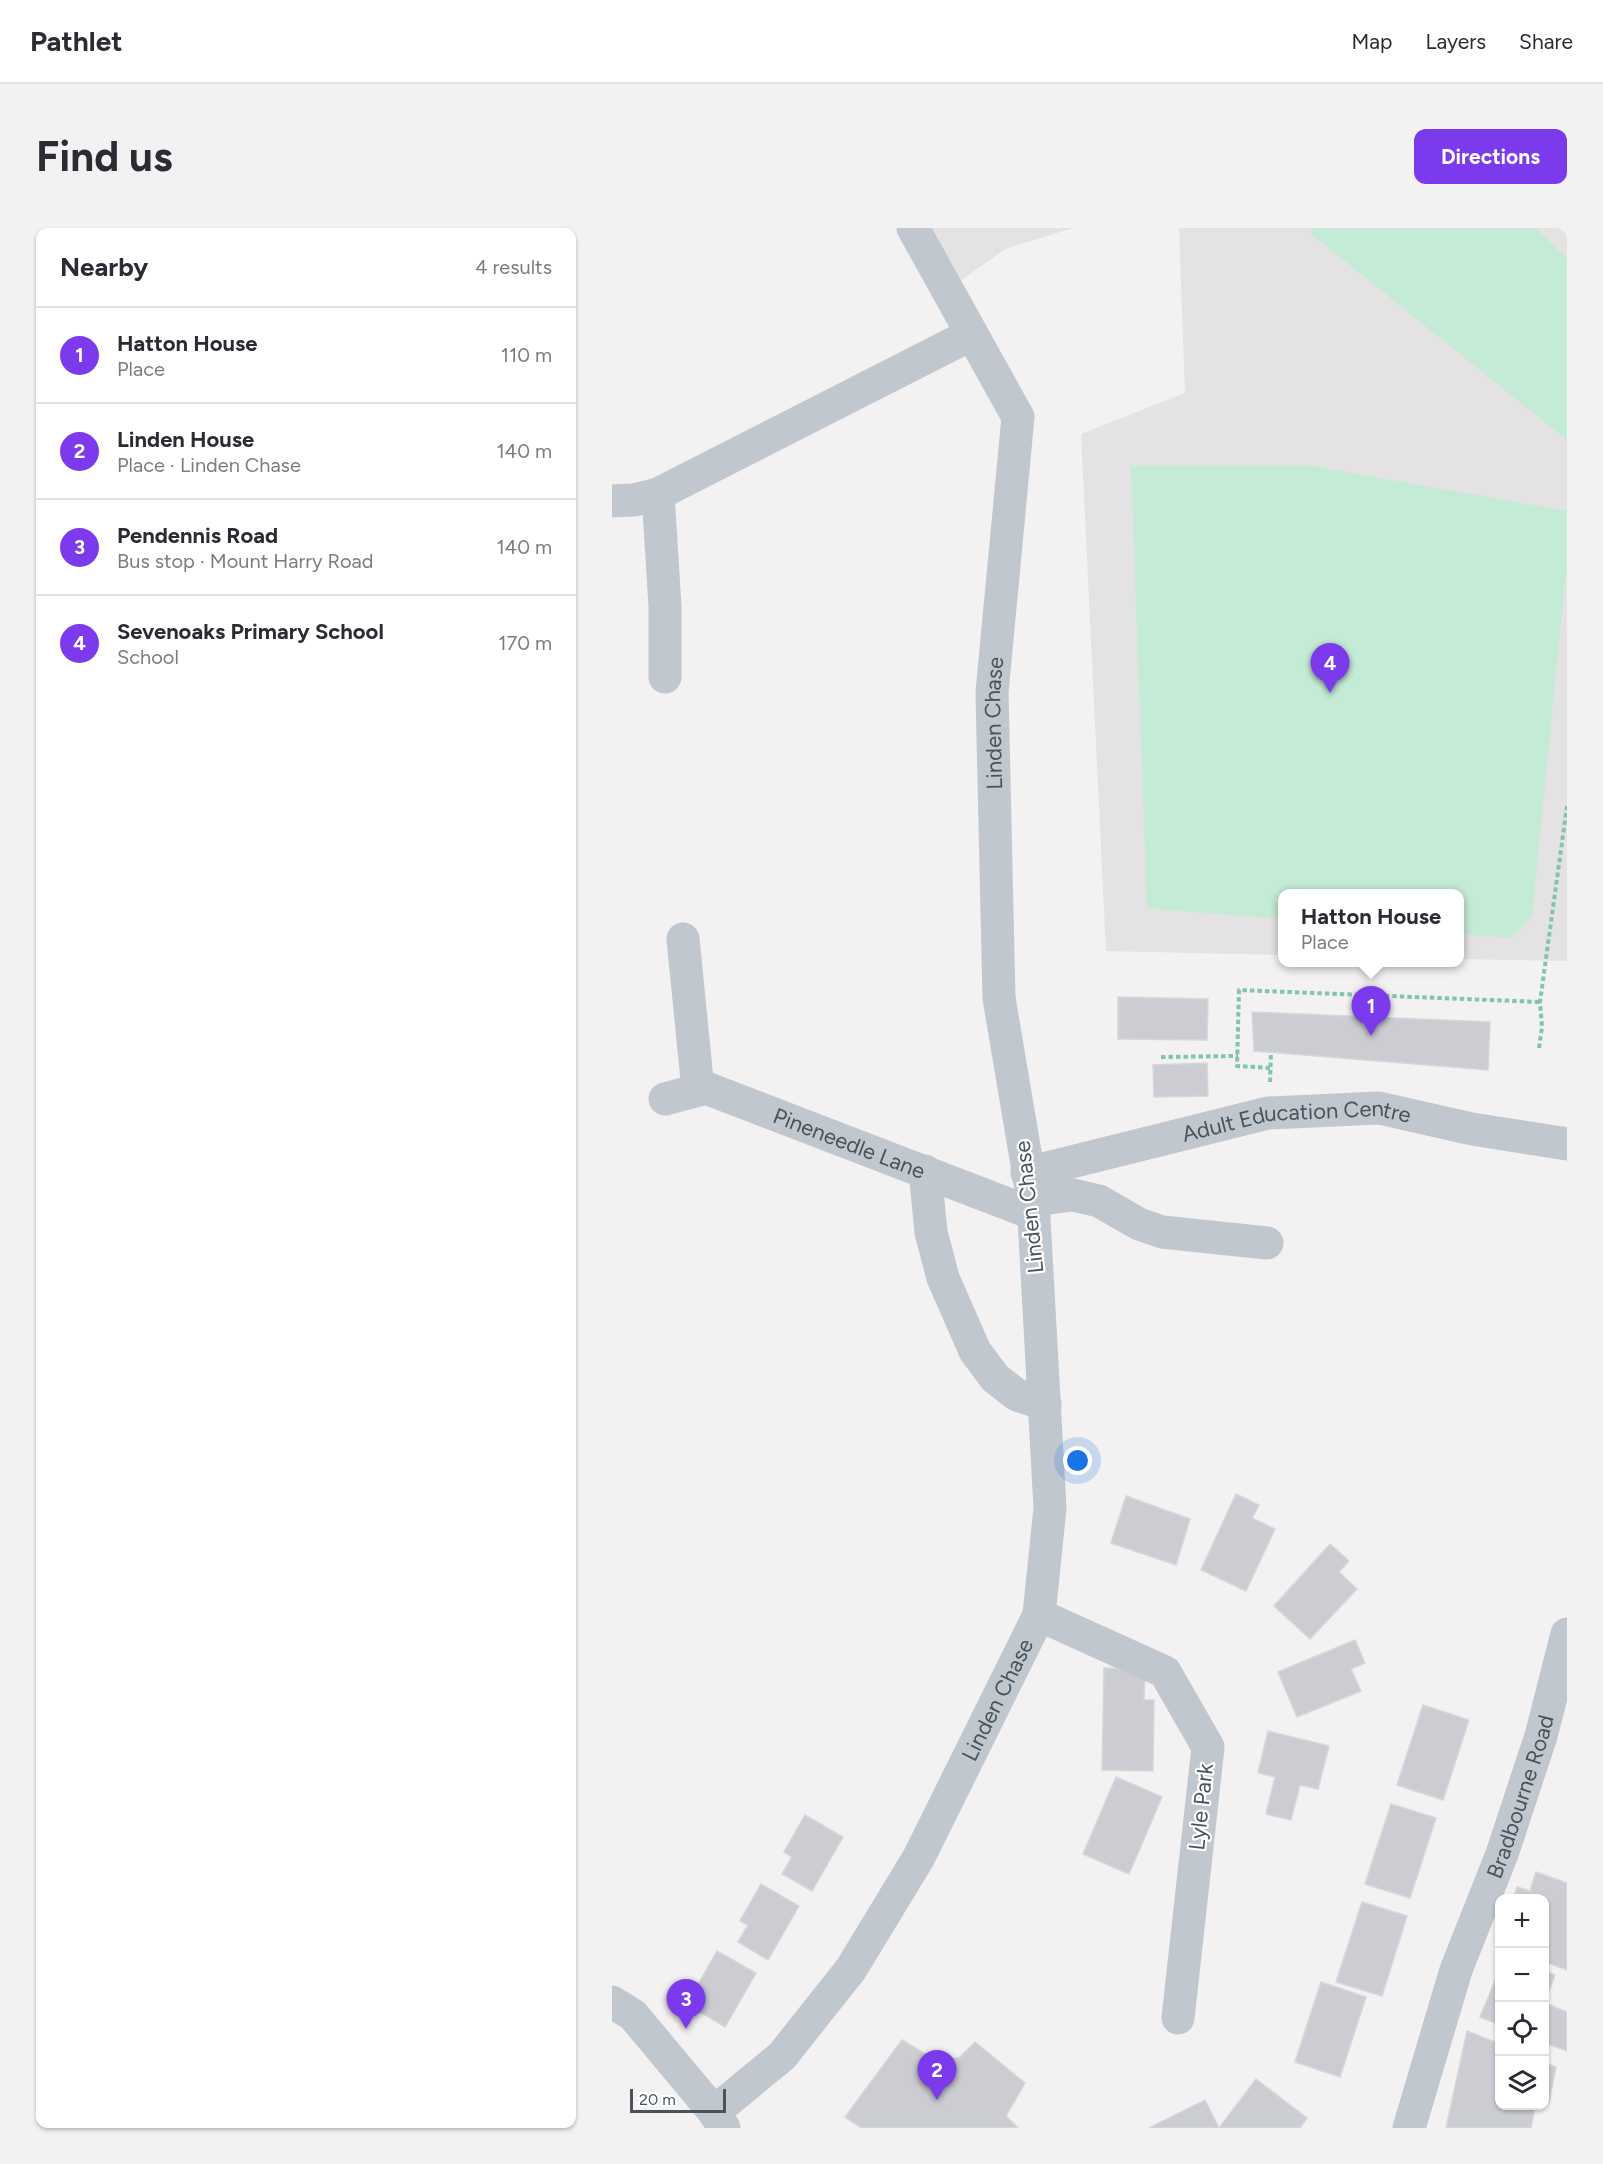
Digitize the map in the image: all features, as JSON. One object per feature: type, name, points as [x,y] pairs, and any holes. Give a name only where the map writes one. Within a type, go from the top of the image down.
[{"type":"street","name":"Linden Chase","points":[[719,2120],[782,2056],[851,1970],[919,1857],[1039,1615],[1050,1509],[1031,1195],[999,998],[992,692],[1018,417],[913,228]]},
{"type":"street","points":[[612,501],[634,500],[658,494],[972,334]]},
{"type":"street","points":[[658,494],[665,606],[665,676]]},
{"type":"street","points":[[683,939],[698,1090]]},
{"type":"street","name":"Pineneedle Lane","points":[[665,1100],[706,1088],[924,1171],[1031,1195]]},
{"type":"street","name":"Adult Education Centre","points":[[1031,1195],[1268,1113],[1379,1108],[1472,1129],[1567,1144]]},
{"type":"street","points":[[924,1171],[931,1232],[943,1278],[975,1351],[995,1378],[1017,1395],[1045,1404]]},
{"type":"street","points":[[1031,1195],[1073,1195],[1099,1201],[1139,1224],[1162,1232],[1267,1243]]},
{"type":"street","name":"Lyle Park","points":[[1039,1615],[1165,1672],[1208,1747],[1178,2018]]},
{"type":"street","name":"Bradbourne Road","points":[[1408,2128],[1456,1970],[1502,1854],[1541,1736],[1567,1634]]},
{"type":"street","points":[[619,2016],[719,2120]]},
{"type":"path","points":[[1539,1048],[1542,1027],[1540,1002],[1567,806]]},
{"type":"path","points":[[1270,1068],[1237,1066],[1239,990],[1540,1002]]},
{"type":"path","points":[[1161,1057],[1238,1056]]},
{"type":"shaded area","points":[[917,228],[1073,228],[1005,249],[953,286]]},
{"type":"shaded area","points":[[1179,228],[1567,228],[1567,961],[1464,959],[1464,889],[1278,889],[1278,955],[1106,951],[1081,434],[1185,393]]},
{"type":"green space","points":[[1313,228],[1536,228],[1567,259],[1567,440],[1311,234]]},
{"type":"green space","points":[[1131,466],[1312,466],[1567,511],[1567,562],[1532,916],[1511,938],[1464,934],[1464,889],[1278,889],[1278,919],[1147,908]]},
{"type":"building","points":[[1118,997],[1208,999],[1207,1040],[1118,1039]]},
{"type":"building","points":[[1252,1012],[1490,1022],[1488,1070],[1254,1051]]},
{"type":"building","points":[[1207,1063],[1208,1096],[1154,1097],[1153,1065]]},
{"type":"building","points":[[1236,1494],[1259,1505],[1252,1518],[1275,1529],[1246,1591],[1201,1570]]},
{"type":"building","points":[[1126,1496],[1190,1519],[1176,1565],[1111,1543]]},
{"type":"building","points":[[1330,1544],[1349,1561],[1339,1572],[1357,1589],[1310,1639],[1274,1606]]},
{"type":"building","points":[[1355,1640],[1365,1663],[1351,1669],[1361,1691],[1297,1717],[1278,1672]]},
{"type":"building","points":[[1104,1668],[1145,1669],[1144,1700],[1154,1700],[1153,1771],[1102,1770]]},
{"type":"building","points":[[1423,1705],[1469,1720],[1443,1800],[1397,1785]]},
{"type":"building","points":[[1268,1731],[1329,1746],[1318,1789],[1300,1785],[1291,1820],[1266,1814],[1275,1777],[1258,1773]]},
{"type":"building","points":[[1116,1777],[1162,1797],[1129,1874],[1083,1854]]},
{"type":"building","points":[[1391,1804],[1436,1818],[1410,1898],[1365,1884]]},
{"type":"building","points":[[805,1815],[843,1837],[812,1891],[782,1874],[792,1857],[784,1852]]},
{"type":"building","points":[[1536,1872],[1567,1883],[1567,1970],[1549,1963],[1549,1894],[1514,1894],[1517,1887],[1530,1891]]},
{"type":"building","points":[[761,1884],[799,1906],[768,1960],[738,1942],[748,1925],[740,1921]]},
{"type":"building","points":[[1362,1902],[1407,1916],[1382,1996],[1336,1982]]},
{"type":"building","points":[[717,1951],[756,1973],[725,2027],[695,2009],[704,1992],[696,1988]]},
{"type":"building","points":[[1549,1973],[1555,1975],[1549,1991]]},
{"type":"building","points":[[1495,1981],[1495,2023],[1480,2017]]},
{"type":"building","points":[[1321,1982],[1366,1997],[1340,2077],[1295,2062]]},
{"type":"building","points":[[1549,2005],[1567,2012],[1567,2051],[1549,2044]]},
{"type":"building","points":[[1467,2031],[1495,2042],[1495,2110],[1534,2110],[1531,2128],[1446,2128]]},
{"type":"building","points":[[902,2040],[932,2058],[959,2058],[975,2042],[1025,2083],[1006,2116],[1018,2128],[862,2128],[845,2117]]},
{"type":"building","points":[[1549,2064],[1556,2067],[1549,2102]]},
{"type":"building","points":[[1256,2079],[1307,2118],[1300,2128],[1219,2128]]},
{"type":"building","points":[[1205,2100],[1219,2128],[1149,2128]]},
{"type":"place","name":"Sevenoaks Primary School","points":[[1330,693]]},
{"type":"place","name":"Hatton House","points":[[1371,1036]]},
{"type":"place","name":"Pendennis Road","points":[[686,2029]]},
{"type":"place","name":"Linden House","points":[[937,2100]]}]
